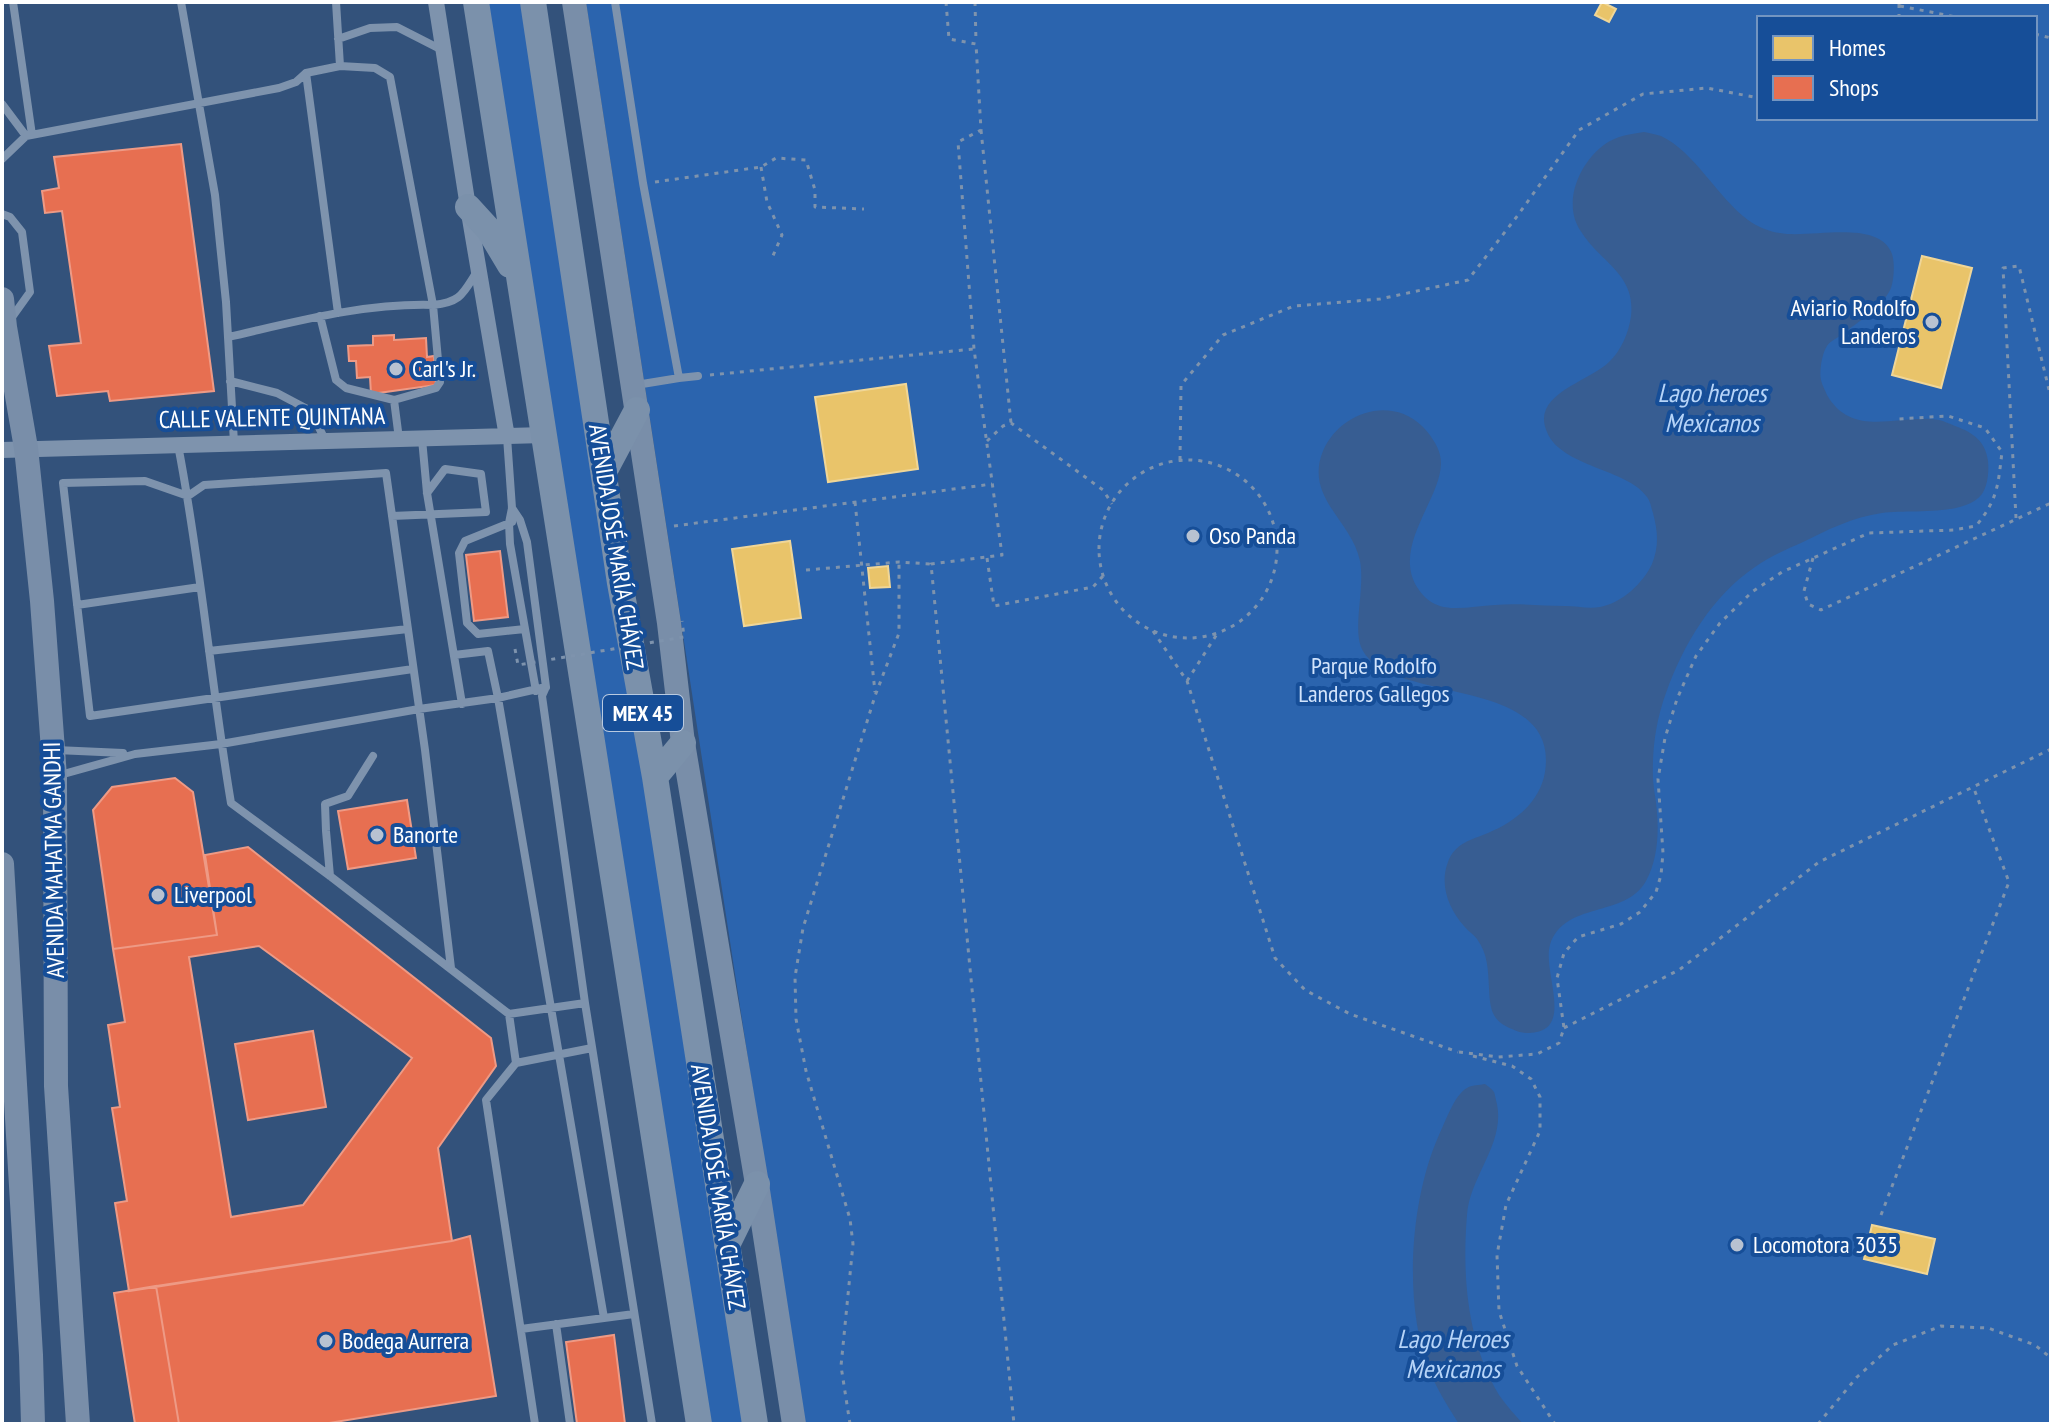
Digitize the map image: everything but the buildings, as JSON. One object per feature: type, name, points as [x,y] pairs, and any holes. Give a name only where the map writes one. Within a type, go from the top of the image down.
[{"type":"main road","name":"MEX 45","points":[[476,2],[699,1424]]},
{"type":"main road","name":"AVENIDA JOSÉ MARÍA CHÁVEZ","points":[[533,2],[620,583],[655,777],[755,1424]]},
{"type":"main road","name":"AVENIDA JOSÉ MARÍA CHÁVEZ","points":[[574,2],[669,623],[683,743],[794,1424]]},
{"type":"main road","points":[[468,207],[498,243],[521,291]]},
{"type":"main road","name":"AVENIDA MAHATMA GANDHI","points":[[2,299],[14,449],[42,601],[55,777],[56,1086],[78,1424]]},
{"type":"main road","points":[[604,472],[634,398]]},
{"type":"main road","points":[[655,777],[683,743]]},
{"type":"main road","name":"AVENIDA MAHATMA GANDHI","points":[[2,864],[8,1086],[31,1355],[33,1424]]},
{"type":"main road","points":[[8,1060],[56,1058]]},
{"type":"main road","points":[[8,1086],[56,1086]]},
{"type":"main road","points":[[727,1245],[757,1184]]},
{"type":"street","points":[[436,2],[507,437]]},
{"type":"street","name":"CALLE VALENTE QUINTANA","points":[[14,449],[544,435]]},
{"type":"lane","points":[[13,2],[29,135]]},
{"type":"lane","points":[[181,2],[215,195],[234,443]]},
{"type":"lane","points":[[615,2],[643,183],[679,378]]},
{"type":"lane","points":[[338,3],[340,66]]},
{"type":"lane","points":[[338,39],[370,28],[397,27],[444,50]]},
{"type":"lane","points":[[2,159],[29,135],[279,88],[296,82],[306,73],[340,66],[375,68],[390,77],[433,305],[440,382],[436,388],[394,400],[346,388],[336,380],[320,316]]},
{"type":"lane","points":[[306,73],[338,313]]},
{"type":"lane","points":[[2,104],[29,135]]},
{"type":"lane","points":[[2,214],[10,217],[22,232],[30,292],[5,327]]},
{"type":"lane","points":[[228,337],[338,313],[404,304],[447,303],[460,298],[478,270]]},
{"type":"lane","points":[[634,398],[679,378],[698,376]]},
{"type":"lane","points":[[230,381],[277,393],[311,411],[325,441]]},
{"type":"lane","points":[[394,400],[399,439]]},
{"type":"lane","points":[[507,437],[512,508],[510,544],[534,689]]},
{"type":"lane","points":[[422,439],[427,493],[462,704]]},
{"type":"lane","points":[[178,445],[188,496],[231,803],[509,1014],[516,1063]]},
{"type":"lane","points":[[392,516],[486,512],[481,474],[445,469],[427,493]]},
{"type":"lane","points":[[188,496],[204,485],[386,473],[451,968]]},
{"type":"lane","points":[[188,496],[145,481],[63,483],[90,716],[413,669]]},
{"type":"lane","points":[[512,508],[520,520],[527,542],[585,1003],[652,1424]]},
{"type":"lane","points":[[520,520],[465,541],[459,553],[467,623],[478,634],[525,629]]},
{"type":"lane","points":[[77,605],[200,587]]},
{"type":"lane","points":[[209,651],[408,629]]},
{"type":"lane","points":[[454,655],[488,651],[604,1318]]},
{"type":"lane","points":[[53,749],[135,754],[221,744],[498,698],[534,689],[544,692]]},
{"type":"lane","points":[[55,777],[135,754]]},
{"type":"lane","points":[[330,876],[325,804],[348,796],[373,756]]},
{"type":"lane","points":[[509,1014],[585,1003]]},
{"type":"lane","points":[[535,1424],[486,1100],[516,1063],[592,1048]]},
{"type":"lane","points":[[521,1329],[634,1314]]},
{"type":"lane","points":[[556,1324],[570,1424]]},
{"type":"path","points":[[946,2],[949,39],[976,44]]},
{"type":"path","points":[[975,2],[981,130],[1011,423],[1103,490],[1112,504]]},
{"type":"path","points":[[1900,4],[1952,16]]},
{"type":"path","points":[[1180,460],[1181,385],[1223,335],[1294,306],[1380,299],[1468,280],[1579,130],[1643,94],[1707,88],[1757,98]]},
{"type":"path","points":[[806,570],[899,562],[931,564],[1002,555],[974,349],[958,142],[981,130]]},
{"type":"path","points":[[643,183],[761,167],[776,158],[806,160],[815,190],[815,207],[864,209]]},
{"type":"path","points":[[761,167],[767,202],[782,235],[772,258]]},
{"type":"path","points":[[2016,518],[2003,268],[2019,266],[2051,398]]},
{"type":"path","points":[[698,376],[974,349]]},
{"type":"path","points":[[1459,1052],[1498,1057],[1537,1054],[1559,1043],[1564,1028],[1557,978],[1564,953],[1578,937],[1631,918],[1656,892],[1663,853],[1658,779],[1665,738],[1677,699],[1696,656],[1720,623],[1752,592],[1782,572],[1869,533],[1954,530],[1976,526],[1991,507],[2002,452],[1985,428],[1948,416],[1898,419]]},
{"type":"path","points":[[987,441],[1011,423]]},
{"type":"path","points":[[1180,460],[1209,462],[1236,473],[1258,492],[1272,517],[1278,545],[1275,574],[1263,600],[1243,620],[1217,634],[1185,639],[1153,631],[1136,622],[1122,609],[1103,576],[1100,539],[1112,504],[1130,482],[1153,467],[1180,460]]},
{"type":"path","points":[[654,529],[992,484]]},
{"type":"path","points":[[855,502],[875,696]]},
{"type":"path","points":[[1813,558],[1804,591],[1808,604],[1821,610],[2051,503]]},
{"type":"path","points":[[987,557],[994,606],[1093,587],[1103,576]]},
{"type":"path","points":[[850,1424],[841,1366],[853,1244],[850,1219],[806,1071],[796,1019],[795,977],[803,928],[875,696],[899,633],[899,562]]},
{"type":"path","points":[[931,564],[1014,1424]]},
{"type":"path","points":[[515,649],[518,665],[669,640],[684,637],[682,621]]},
{"type":"path","points":[[1153,631],[1187,681],[1275,958],[1305,990],[1350,1014],[1459,1052],[1512,1066],[1531,1079],[1540,1097],[1540,1131],[1506,1205],[1497,1255],[1499,1311],[1517,1366],[1555,1424]]},
{"type":"path","points":[[1187,681],[1217,634]]},
{"type":"path","points":[[1564,1028],[1679,970],[1819,862],[2051,749]]},
{"type":"path","points":[[1881,1215],[2009,882],[1973,786]]},
{"type":"path","points":[[1818,1424],[1857,1377],[1893,1345],[1941,1326],[1988,1328],[2035,1345],[2051,1358]]},
{"type":"green space","points":[[487,2],[530,2],[750,1424],[703,1424]]},
{"type":"green space","name":"Parque Rodolfo Landeros Gallegos","points":[[586,2],[2051,2],[2051,1424],[804,1424]]},
{"type":"water","name":"Lago heroes Mexicanos","points":[[1644,132],[1673,143],[1737,211],[1759,226],[1793,234],[1859,233],[1885,243],[1894,262],[1891,288],[1876,308],[1827,346],[1820,377],[1827,395],[1838,409],[1864,421],[1939,420],[1968,432],[1984,448],[1988,478],[1982,494],[1963,506],[1871,515],[1821,533],[1755,567],[1712,607],[1681,657],[1666,693],[1655,735],[1653,783],[1658,821],[1650,873],[1637,893],[1581,915],[1557,931],[1550,945],[1549,956],[1554,999],[1551,1023],[1543,1030],[1522,1033],[1505,1026],[1493,1013],[1483,950],[1454,912],[1445,888],[1445,871],[1459,846],[1508,823],[1532,802],[1545,772],[1542,740],[1526,719],[1500,704],[1402,678],[1377,665],[1361,647],[1358,628],[1360,561],[1348,533],[1324,495],[1319,467],[1323,451],[1331,438],[1353,418],[1366,413],[1395,411],[1425,429],[1439,451],[1440,469],[1410,553],[1411,570],[1417,587],[1425,597],[1442,607],[1512,604],[1596,608],[1624,597],[1637,585],[1652,564],[1657,545],[1656,526],[1648,499],[1625,480],[1566,453],[1547,432],[1544,419],[1554,398],[1609,362],[1626,335],[1631,316],[1628,289],[1580,230],[1573,206],[1574,193],[1583,168],[1600,148],[1619,137]]},
{"type":"water","name":"Lago Heroes Mexicanos","points":[[1485,1084],[1494,1093],[1498,1119],[1492,1146],[1469,1201],[1466,1285],[1473,1330],[1488,1374],[1499,1395],[1523,1424],[1459,1424],[1429,1370],[1416,1314],[1413,1252],[1416,1220],[1429,1161],[1458,1097],[1469,1087]]},
{"type":"place","name":"Aviario Rodolfo Landeros","points":[[1932,322]]},
{"type":"place","name":"Carl's Jr.","points":[[396,369]]},
{"type":"place","name":"Oso Panda","points":[[1193,536]]},
{"type":"place","name":"Banorte","points":[[377,835]]},
{"type":"place","name":"Liverpool","points":[[158,895]]},
{"type":"place","name":"Locomotora 3035","points":[[1737,1245]]},
{"type":"place","name":"Bodega Aurrera","points":[[326,1341]]}]
